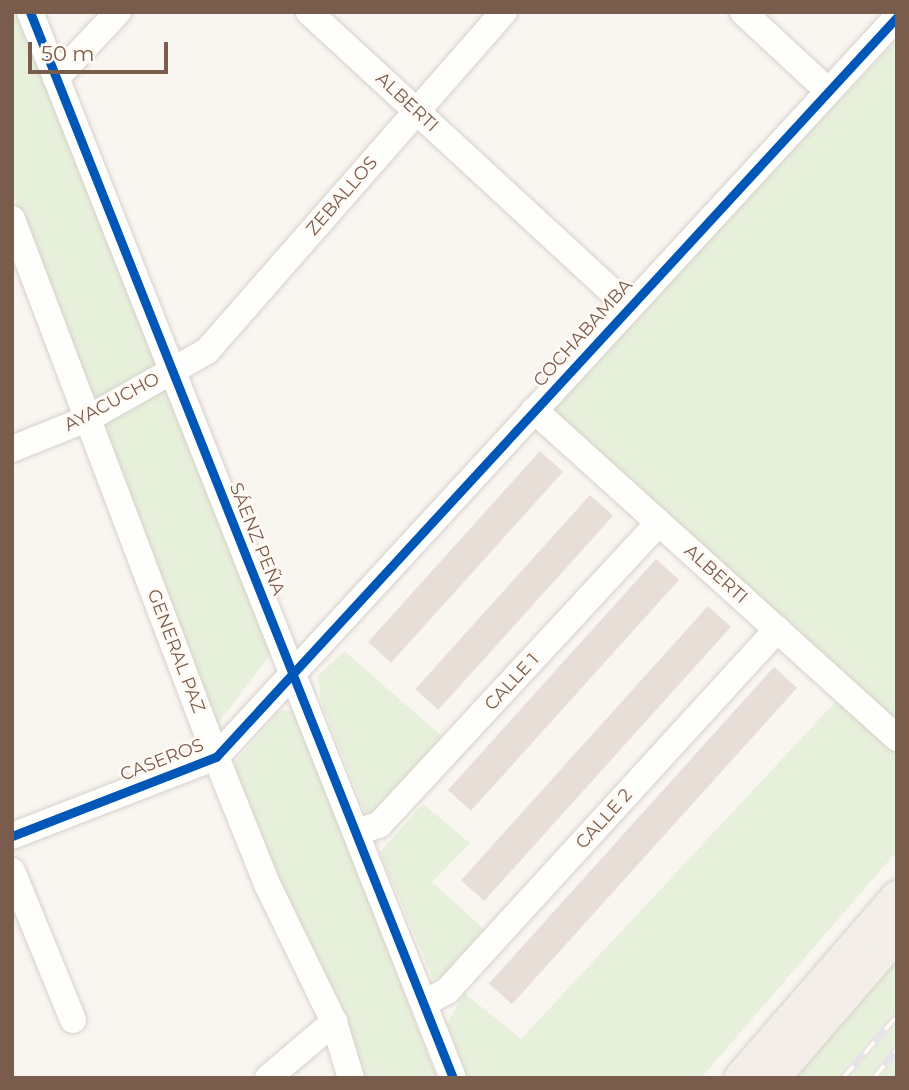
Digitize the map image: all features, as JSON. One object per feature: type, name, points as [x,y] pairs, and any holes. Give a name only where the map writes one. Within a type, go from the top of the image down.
[{"type":"main road","points":[[740,1078],[897,897]]},
{"type":"main road","points":[[772,1078],[897,933]]},
{"type":"street","name":"SÁENZ PEÑA","points":[[30,12],[171,369],[359,831],[453,1078]]},
{"type":"street","points":[[56,78],[118,12]]},
{"type":"street","name":"ALBERTI","points":[[309,12],[628,306]]},
{"type":"street","name":"ZEBALLOS","points":[[171,369],[206,351],[504,12]]},
{"type":"street","points":[[743,12],[828,91]]},
{"type":"street","name":"COCHABAMBA","points":[[293,671],[628,306],[895,23]]},
{"type":"street","name":"GENERAL PAZ","points":[[12,219],[216,757],[267,884],[334,1022],[351,1078]]},
{"type":"street","name":"AYACUCHO","points":[[12,449],[89,418],[171,369]]},
{"type":"street","name":"ALBERTI","points":[[534,410],[897,738]]},
{"type":"street","name":"CALLE 1","points":[[359,831],[379,825],[659,523]]},
{"type":"street","name":"CALLE 2","points":[[426,1002],[447,991],[777,629]]},
{"type":"street","name":"CASEROS","points":[[12,835],[216,757],[293,671]]},
{"type":"street","points":[[12,871],[73,1020]]},
{"type":"street","points":[[268,1078],[334,1022]]},
{"type":"green space","points":[[12,12],[19,12],[275,648],[216,726],[12,191]]},
{"type":"green space","points":[[894,43],[897,46],[897,725],[547,409]]},
{"type":"green space","points":[[344,651],[443,737],[378,810],[366,814],[321,702],[318,676]]},
{"type":"green space","points":[[839,698],[897,751],[897,851],[701,1078],[467,1078],[447,1024],[464,993],[521,1039]]},
{"type":"green space","points":[[279,711],[295,711],[437,1078],[364,1078],[269,867],[231,767]]},
{"type":"green space","points":[[423,804],[470,843],[432,882],[484,929],[442,977],[433,979],[380,852]]},
{"type":"green space","points":[[897,933],[897,1078],[772,1078]]},
{"type":"building","points":[[540,451],[563,472],[391,663],[368,642]]},
{"type":"building","points":[[590,495],[613,516],[438,710],[415,689]]},
{"type":"building","points":[[656,559],[679,580],[471,811],[448,790]]},
{"type":"building","points":[[708,606],[731,627],[484,901],[461,880]]},
{"type":"building","points":[[774,667],[797,688],[512,1004],[489,984]]},
{"type":"railway","points":[[843,1078],[897,1016]]},
{"type":"railway","points":[[874,1078],[897,1050]]},
{"type":"cycle path","points":[[30,12],[453,1078]]},
{"type":"cycle path","points":[[12,836],[216,757],[897,17]]}]
